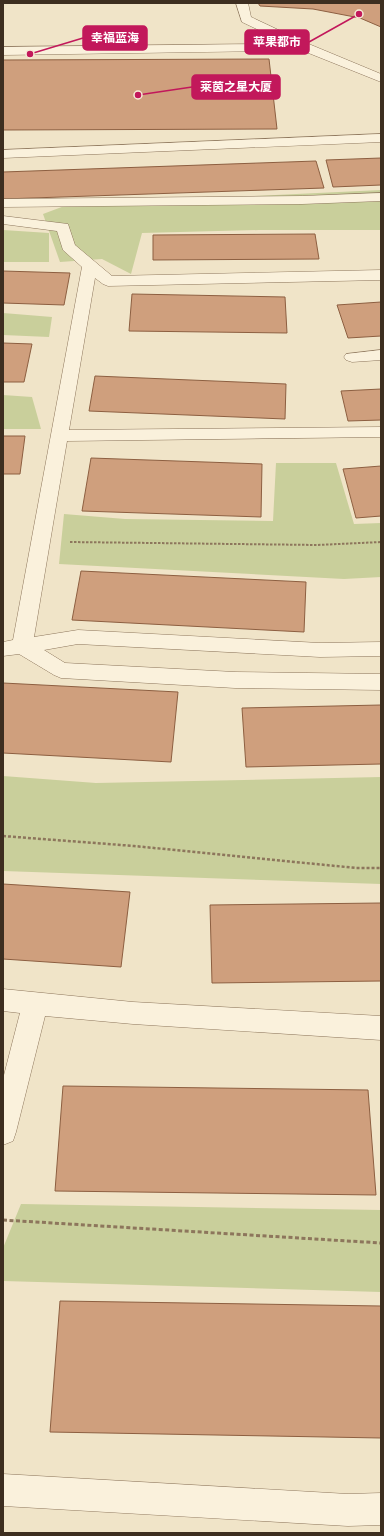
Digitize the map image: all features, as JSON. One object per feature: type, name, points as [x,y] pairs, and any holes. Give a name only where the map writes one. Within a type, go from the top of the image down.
[{"type":"street","points":[[242,3],[246,19],[300,46],[381,78]]},
{"type":"street","points":[[3,51],[262,48]]},
{"type":"street","points":[[3,154],[381,138]]},
{"type":"street","points":[[3,203],[302,200],[381,197]]},
{"type":"street","points":[[3,220],[63,227],[68,247],[108,281],[381,275]]},
{"type":"street","points":[[13,648],[41,542],[90,265]]},
{"type":"street","points":[[352,357],[381,355]]},
{"type":"street","points":[[60,436],[381,432]]},
{"type":"street","points":[[13,648],[78,637],[320,650],[381,650]]},
{"type":"street","points":[[13,648],[61,670],[235,680],[381,682]]},
{"type":"street","points":[[3,1000],[133,1013],[381,1028]]},
{"type":"street","points":[[3,1132],[35,1003]]},
{"type":"street","points":[[3,1490],[348,1510],[381,1509]]},
{"type":"path","points":[[41,542],[317,545],[381,542]]},
{"type":"path","points":[[3,836],[134,846],[356,868],[381,868]]},
{"type":"path","points":[[3,1220],[381,1243]]},
{"type":"green space","points":[[381,190],[381,230],[259,230],[142,233],[131,274],[102,259],[60,262],[43,214],[67,205]]},
{"type":"green space","points":[[3,230],[49,233],[49,262],[3,262]]},
{"type":"green space","points":[[3,313],[52,317],[49,337],[3,335]]},
{"type":"green space","points":[[3,395],[32,397],[41,429],[3,429]]},
{"type":"green space","points":[[276,463],[336,463],[354,524],[381,523],[381,577],[344,579],[59,564],[64,514],[125,519],[273,521]]},
{"type":"green space","points":[[3,776],[96,783],[381,777],[381,884],[3,871]]},
{"type":"green space","points":[[21,1204],[381,1210],[381,1292],[3,1281],[3,1248]]},
{"type":"building","points":[[258,3],[381,3],[381,27],[360,18],[313,9],[260,6]]},
{"type":"building","points":[[269,59],[277,129],[3,130],[3,60]]},
{"type":"building","points":[[381,158],[381,185],[333,187],[326,160]]},
{"type":"building","points":[[316,161],[324,188],[3,199],[3,172]]},
{"type":"building","points":[[315,234],[319,259],[153,260],[153,235]]},
{"type":"building","points":[[3,271],[70,273],[64,305],[3,303]]},
{"type":"building","points":[[132,294],[285,297],[287,333],[129,331]]},
{"type":"building","points":[[381,302],[381,336],[348,338],[337,305]]},
{"type":"building","points":[[3,343],[32,344],[24,382],[3,382]]},
{"type":"building","points":[[95,376],[286,384],[285,419],[89,411]]},
{"type":"building","points":[[381,389],[381,420],[348,421],[341,391]]},
{"type":"building","points":[[3,436],[25,436],[20,474],[3,474]]},
{"type":"building","points":[[91,458],[262,464],[261,517],[82,511]]},
{"type":"building","points":[[381,466],[381,516],[356,518],[343,469]]},
{"type":"building","points":[[81,571],[306,582],[304,632],[72,620]]},
{"type":"building","points":[[3,683],[178,692],[171,762],[3,753]]},
{"type":"building","points":[[381,705],[381,764],[246,767],[242,708]]},
{"type":"building","points":[[3,884],[130,892],[121,967],[3,959]]},
{"type":"building","points":[[381,903],[381,981],[212,983],[210,905]]},
{"type":"building","points":[[63,1086],[368,1090],[376,1195],[55,1191]]},
{"type":"building","points":[[60,1301],[381,1306],[381,1438],[50,1432]]},
{"type":"place","name":"苹果都市","points":[[359,14]]},
{"type":"place","name":"幸福蓝海","points":[[30,54]]},
{"type":"place","name":"莱茵之星大厦","points":[[138,95]]}]
